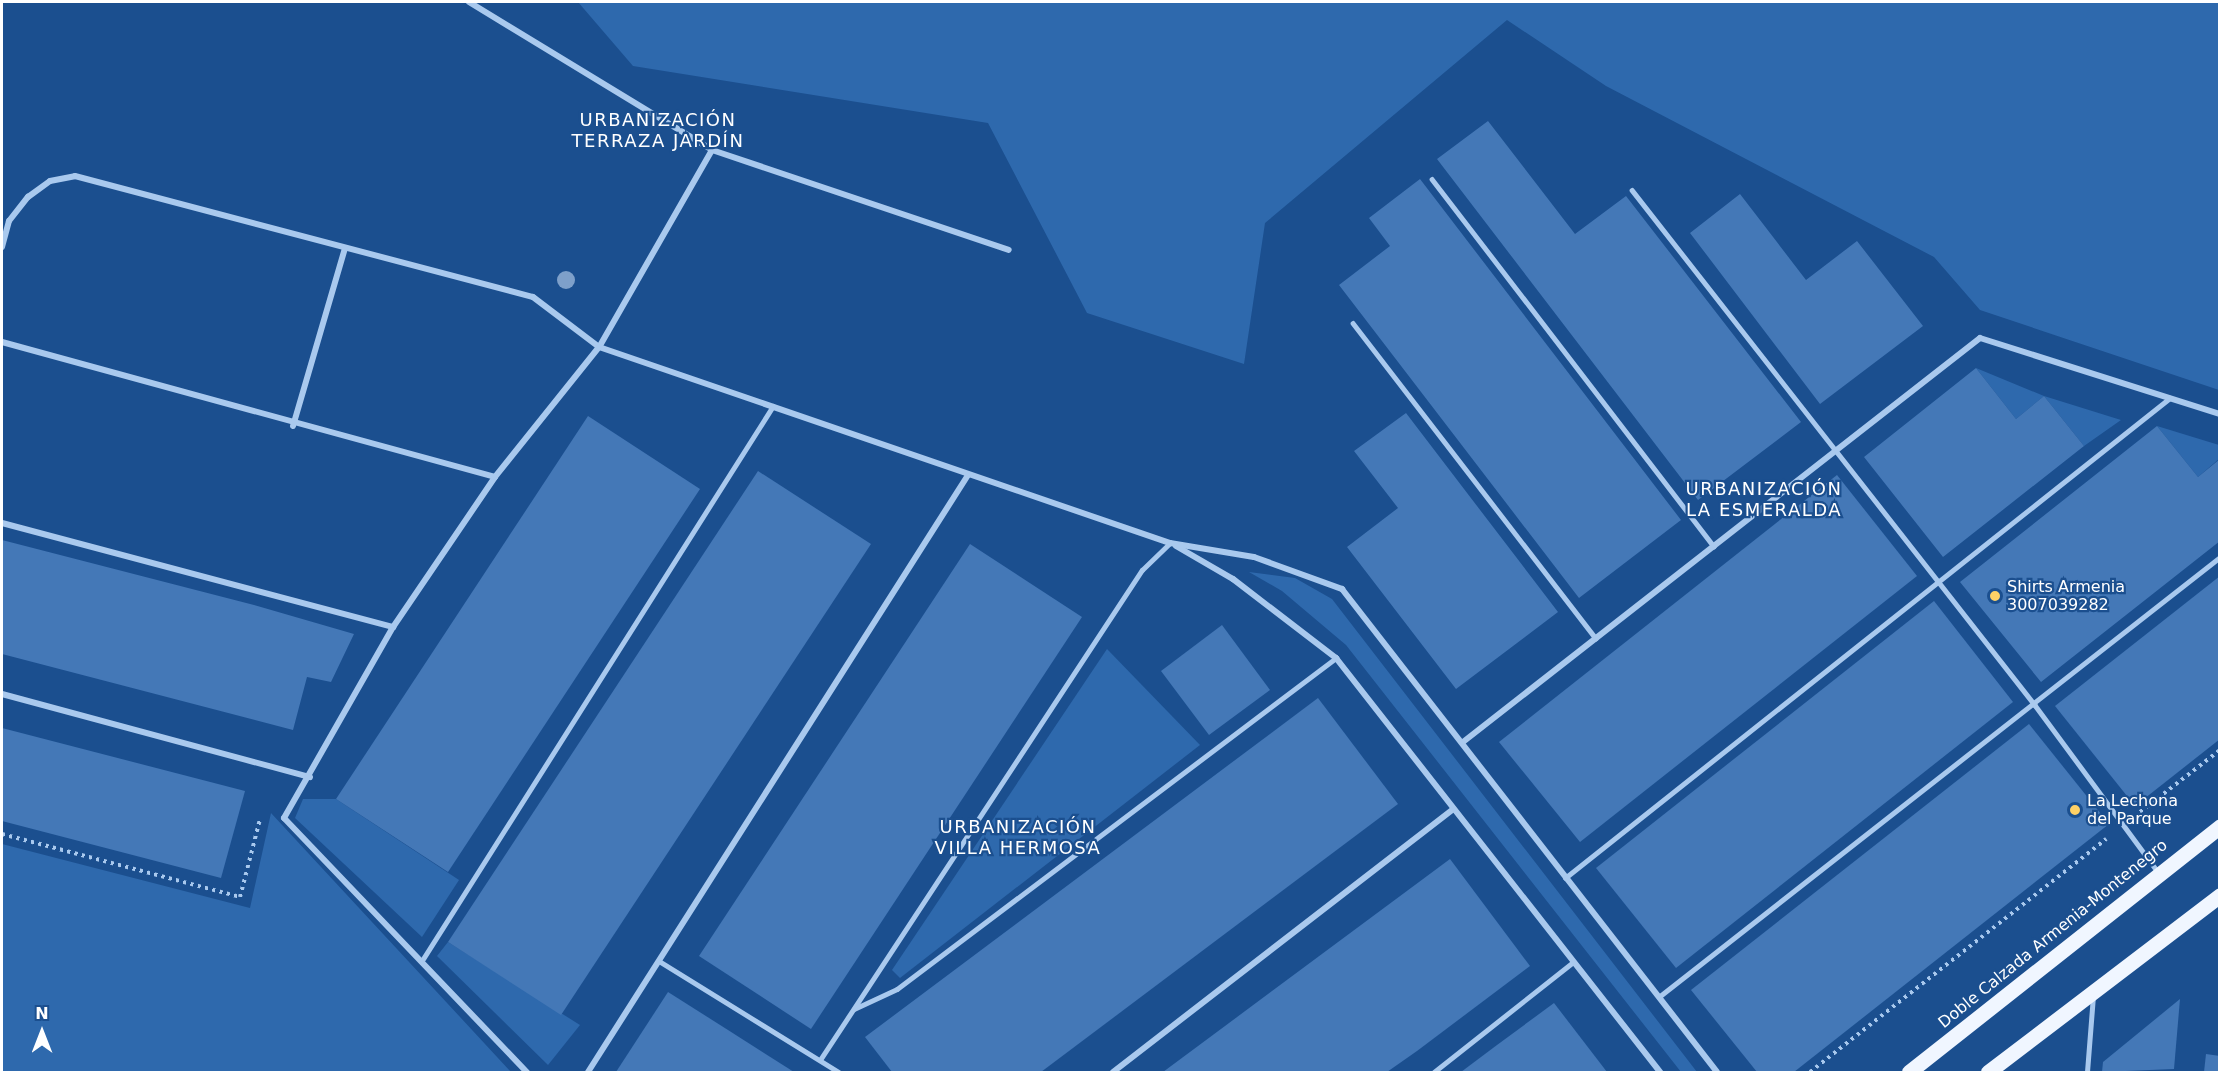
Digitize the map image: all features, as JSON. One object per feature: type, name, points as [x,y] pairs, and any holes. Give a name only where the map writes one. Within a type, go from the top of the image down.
[{"type":"main road","name":"Doble Calzada Armenia-Montenegro","points":[[1909,1072],[2158,872],[2220,826]]},
{"type":"main road","points":[[1988,1072],[2220,895]]},
{"type":"street","points":[[469,2],[712,150],[1009,250]]},
{"type":"street","points":[[527,1072],[423,959],[284,818],[310,777],[393,627],[495,477],[599,347],[712,150]]},
{"type":"street","points":[[2,247],[9,221],[28,197],[50,181],[75,176],[533,297],[599,347],[1170,543],[1254,557],[1341,589],[1463,742],[1565,878],[1660,996],[1717,1072]]},
{"type":"street","points":[[293,426],[345,248]]},
{"type":"street","points":[[1463,742],[1980,338],[2220,414]]},
{"type":"street","points":[[2,342],[293,426],[495,477]]},
{"type":"street","points":[[588,1072],[968,475]]},
{"type":"street","points":[[2,523],[393,627]]},
{"type":"street","points":[[1170,543],[1233,579],[1336,658],[1572,963],[1660,1072]]},
{"type":"street","points":[[2,694],[310,777]]},
{"type":"street","points":[[1113,1072],[1453,809]]},
{"type":"lane","points":[[1432,179],[1714,546]]},
{"type":"lane","points":[[1632,190],[1838,450],[1939,585],[2035,705],[2126,824],[2158,872]]},
{"type":"lane","points":[[1353,323],[1596,638]]},
{"type":"lane","points":[[1565,878],[1939,585],[2170,398]]},
{"type":"lane","points":[[423,959],[773,406]]},
{"type":"lane","points":[[820,1060],[1142,570],[1170,543]]},
{"type":"lane","points":[[1660,996],[2035,705],[2220,558]]},
{"type":"lane","points":[[854,1009],[897,988],[1336,658]]},
{"type":"lane","points":[[658,961],[839,1072]]},
{"type":"lane","points":[[1434,1072],[1572,963]]},
{"type":"lane","points":[[2088,1072],[2094,990]]},
{"type":"path","points":[[1810,1072],[2220,750]]},
{"type":"path","points":[[2,834],[240,897],[274,766]]},
{"type":"shaded area","points":[[578,2],[2219,2],[2219,390],[1980,310],[1934,257],[1606,86],[1507,20],[1265,223],[1244,364],[1087,313],[988,123],[633,66]]},
{"type":"shaded area","points":[[1976,368],[2044,396],[2016,419]]},
{"type":"shaded area","points":[[2044,396],[2121,420],[2084,446]]},
{"type":"shaded area","points":[[2157,426],[2219,445],[2219,459],[2198,477]]},
{"type":"shaded area","points":[[1249,572],[1295,578],[1332,599],[1697,1072],[1681,1072],[1346,645],[1282,591]]},
{"type":"shaded area","points":[[1107,649],[1200,745],[900,978],[892,970]]},
{"type":"shaded area","points":[[303,799],[336,799],[459,880],[422,937],[295,818]]},
{"type":"shaded area","points":[[271,813],[511,1072],[2,1072],[2,844],[250,908]]},
{"type":"shaded area","points":[[448,942],[580,1025],[548,1065],[437,956]]},
{"type":"building","points":[[1488,121],[1575,234],[1626,196],[1801,422],[1698,500],[1437,159]]},
{"type":"building","points":[[1420,179],[1681,520],[1579,598],[1339,285],[1390,246],[1369,218]]},
{"type":"building","points":[[1740,194],[1806,280],[1857,241],[1923,326],[1820,404],[1690,233]]},
{"type":"building","points":[[1976,368],[2016,419],[2044,396],[2084,446],[1943,557],[1864,457]]},
{"type":"building","points":[[1406,413],[1558,612],[1456,689],[1347,547],[1398,508],[1354,451]]},
{"type":"building","points":[[588,416],[700,489],[448,872],[336,799]]},
{"type":"building","points":[[2157,426],[2198,477],[2220,459],[2220,541],[2041,682],[1960,582]]},
{"type":"building","points":[[758,471],[871,544],[561,1015],[448,942]]},
{"type":"building","points":[[1837,475],[1917,576],[1580,842],[1499,742]]},
{"type":"building","points":[[2,540],[254,605],[354,634],[331,682],[307,677],[293,730],[2,654]]},
{"type":"building","points":[[970,544],[1082,617],[811,1029],[699,956]]},
{"type":"building","points":[[2220,576],[2220,739],[2135,806],[2055,706]]},
{"type":"building","points":[[1934,601],[2013,702],[1676,968],[1596,868]]},
{"type":"building","points":[[1222,625],[1270,690],[1209,735],[1161,671]]},
{"type":"building","points":[[1318,698],[1398,804],[1041,1072],[892,1072],[865,1037]]},
{"type":"building","points":[[2029,724],[2109,824],[1794,1072],[1757,1072],[1691,990]]},
{"type":"building","points":[[2,728],[245,791],[221,878],[2,821]]},
{"type":"building","points":[[1450,859],[1530,966],[1417,1051],[1387,1072],[1163,1072]]},
{"type":"building","points":[[668,992],[728,1030],[794,1072],[616,1072]]},
{"type":"building","points":[[2180,999],[2174,1069],[2102,1072],[2103,1062]]},
{"type":"building","points":[[1554,1003],[1607,1072],[1461,1072],[1497,1045]]},
{"type":"building","points":[[2206,1054],[2220,1056],[2220,1072],[2204,1072]]},
{"type":"place","name":"Shirts Armenia 3007039282","points":[[1995,596]]},
{"type":"place","name":"La Lechona del Parque","points":[[2075,810]]},
{"type":"district","name":"URBANIZACIÓN TERRAZA JARDÍN","points":[[658,131]]},
{"type":"district","name":"URBANIZACIÓN LA ESMERALDA","points":[[1764,500]]},
{"type":"district","name":"URBANIZACIÓN VILLA HERMOSA","points":[[1018,838]]}]
